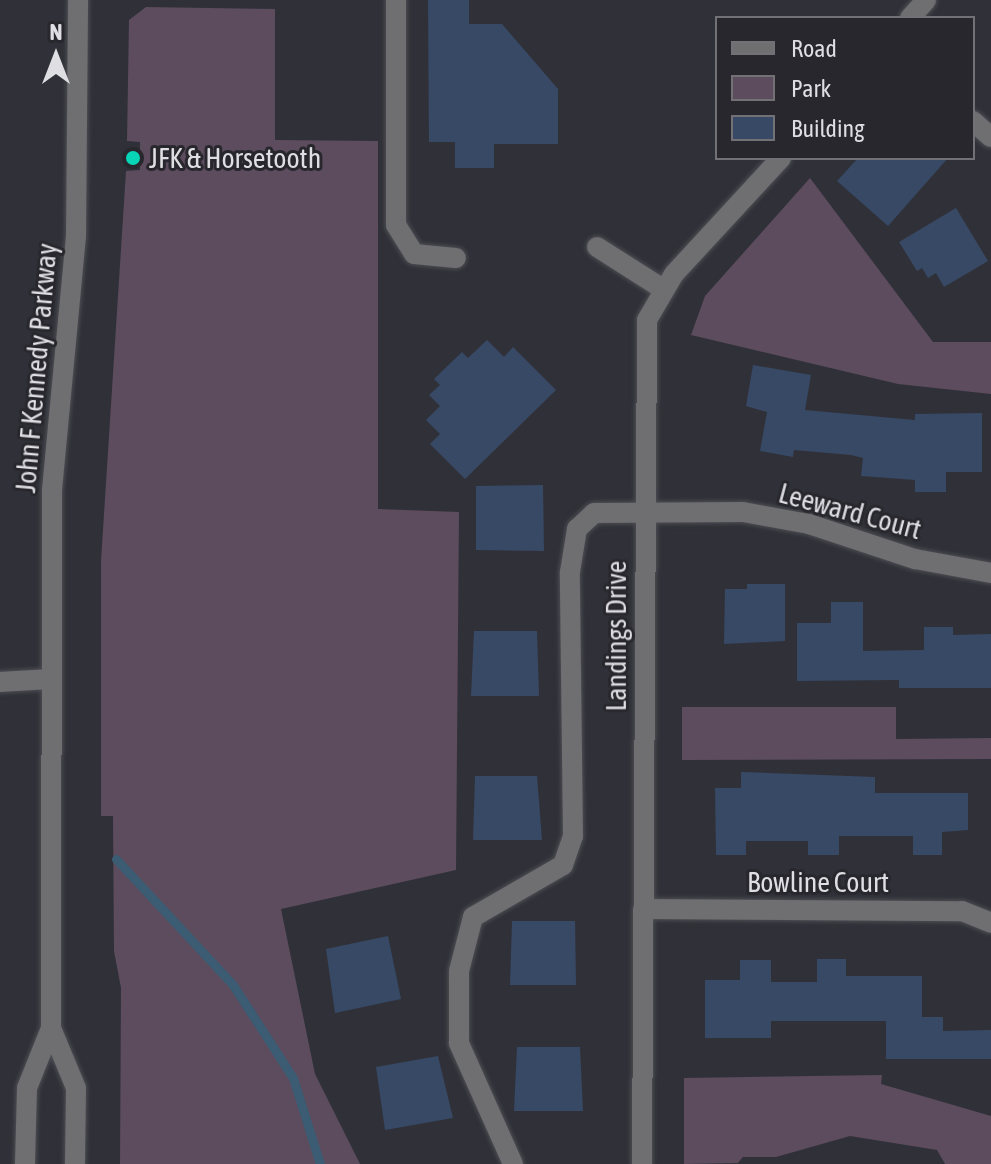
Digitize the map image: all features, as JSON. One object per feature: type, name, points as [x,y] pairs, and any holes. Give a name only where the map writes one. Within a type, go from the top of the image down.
[{"type":"street","name":"John F Kennedy Parkway","points":[[25,1164],[27,1088],[51,1028],[52,490],[76,236],[78,0]]},
{"type":"street","points":[[396,0],[396,225],[414,254],[456,258]]},
{"type":"street","points":[[912,16],[926,0]]},
{"type":"street","points":[[975,123],[991,137]]},
{"type":"street","name":"Landings Drive","points":[[642,1164],[647,320],[663,289],[779,160]]},
{"type":"street","points":[[597,247],[663,289]]},
{"type":"street","name":"Leeward Court","points":[[513,1164],[459,1043],[464,937],[473,917],[563,865],[573,836],[570,572],[577,529],[594,513],[645,511],[769,517],[835,531],[915,559],[991,573]]},
{"type":"street","points":[[0,682],[50,679]]},
{"type":"street","name":"Bowline Court","points":[[643,909],[962,911],[991,923]]},
{"type":"street","name":"John F Kennedy Parkway","points":[[51,1028],[76,1088],[75,1164]]},
{"type":"green space","points":[[146,7],[275,9],[275,140],[378,141],[378,509],[459,512],[456,870],[281,909],[315,1074],[360,1164],[120,1164],[121,988],[114,951],[113,816],[101,816],[101,561],[126,171],[140,170],[140,142],[127,141],[129,20]]},
{"type":"green space","points":[[810,178],[933,342],[991,342],[991,394],[898,384],[691,335],[705,296]]},
{"type":"green space","points":[[682,707],[896,707],[896,739],[991,738],[991,759],[682,760]]},
{"type":"green space","points":[[882,1075],[881,1084],[991,1116],[991,1164],[945,1164],[937,1150],[850,1136],[776,1157],[743,1157],[738,1163],[684,1164],[684,1078]]},
{"type":"building","points":[[428,0],[469,0],[469,24],[502,24],[558,89],[558,144],[494,144],[494,168],[455,168],[455,142],[429,142]]},
{"type":"building","points":[[856,160],[946,160],[888,226],[837,181]]},
{"type":"building","points":[[956,208],[988,261],[944,287],[936,273],[928,278],[922,268],[917,271],[899,242]]},
{"type":"building","points":[[487,340],[504,357],[513,347],[556,390],[465,479],[430,444],[440,434],[426,420],[440,406],[429,395],[440,385],[434,379],[462,352],[468,358]]},
{"type":"building","points":[[753,365],[811,375],[805,410],[915,420],[915,414],[982,413],[982,472],[946,472],[946,492],[915,492],[915,480],[861,476],[863,458],[794,450],[793,457],[760,451],[767,412],[746,406]]},
{"type":"building","points":[[543,485],[544,551],[476,550],[476,486]]},
{"type":"building","points":[[747,584],[785,584],[785,641],[724,644],[725,589],[747,589]]},
{"type":"building","points":[[831,602],[863,602],[863,651],[924,650],[924,627],[953,627],[953,635],[991,634],[991,688],[899,688],[899,680],[797,681],[797,623],[831,623]]},
{"type":"building","points":[[474,631],[537,631],[539,696],[471,696]]},
{"type":"building","points":[[741,772],[875,777],[875,793],[968,793],[968,830],[942,832],[942,855],[913,855],[913,836],[839,836],[839,855],[808,855],[808,841],[746,841],[746,855],[716,855],[715,788],[741,788]]},
{"type":"building","points":[[475,776],[537,776],[542,840],[473,840]]},
{"type":"building","points":[[512,921],[575,921],[576,985],[510,985]]},
{"type":"building","points":[[388,936],[401,999],[335,1013],[326,949]]},
{"type":"building","points":[[817,959],[846,959],[846,976],[922,976],[922,1017],[943,1017],[943,1031],[991,1030],[991,1059],[886,1059],[886,1021],[771,1021],[771,1038],[705,1038],[705,980],[740,980],[740,960],[771,960],[771,982],[817,982]]},
{"type":"building","points":[[517,1047],[580,1047],[583,1111],[514,1111]]},
{"type":"building","points":[[438,1056],[453,1118],[385,1130],[376,1067]]},
{"type":"waterway","points":[[116,859],[233,985],[293,1078],[320,1164]]},
{"type":"place","name":"JFK & Horsetooth","points":[[133,158]]}]
